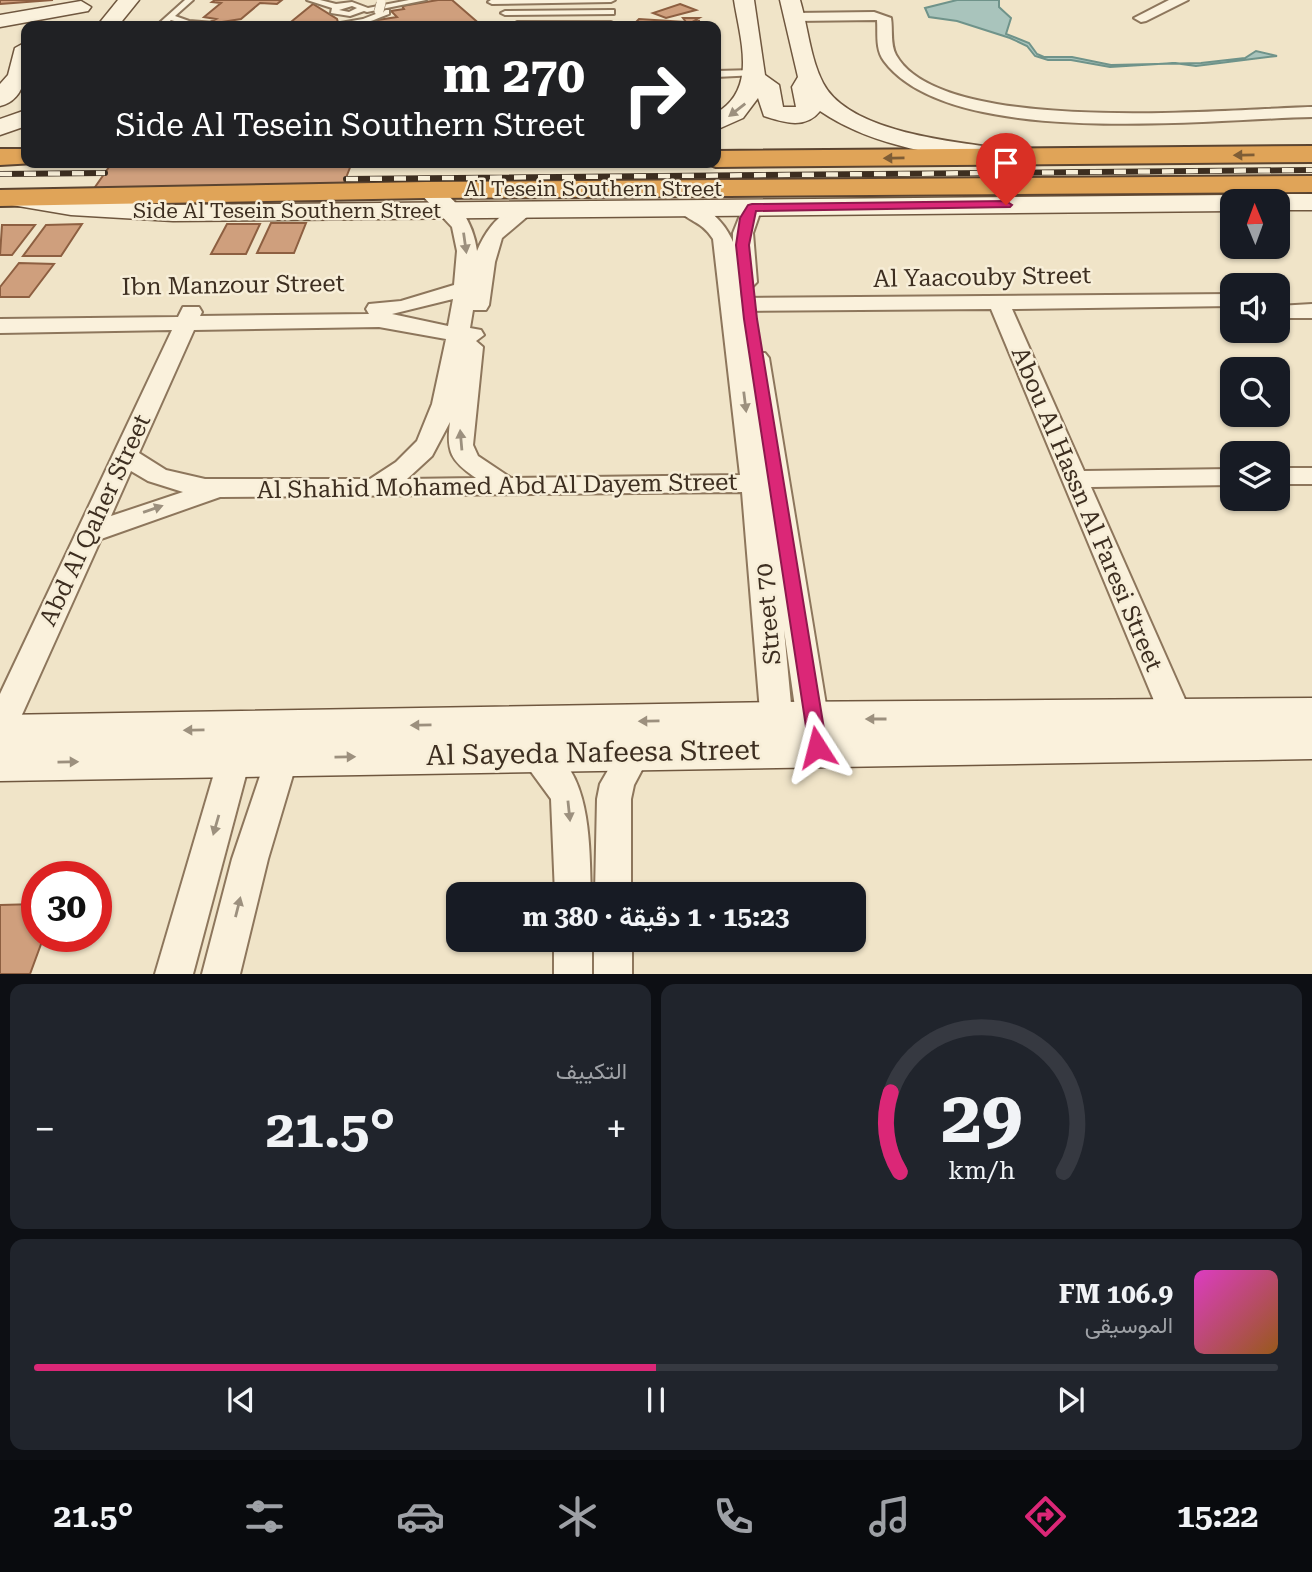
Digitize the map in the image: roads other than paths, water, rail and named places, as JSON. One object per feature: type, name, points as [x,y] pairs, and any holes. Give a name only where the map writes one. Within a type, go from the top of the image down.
[{"type":"highway","name":"Al Tesein Southern Street","points":[[721,159],[1312,154]]},
{"type":"highway","points":[[0,157],[21,157]]},
{"type":"highway","name":"Al Tesein Southern Street","points":[[8,198],[426,190],[1001,196],[1312,184]]},
{"type":"street","points":[[111,21],[129,0]]},
{"type":"street","points":[[721,120],[747,102],[754,74],[744,0]]},
{"type":"street","points":[[1141,18],[1181,0]]},
{"type":"street","points":[[0,26],[86,3]]},
{"type":"street","points":[[59,21],[86,3]]},
{"type":"street","points":[[1007,157],[930,144],[863,124],[831,108],[821,99],[800,52],[793,9],[882,10],[885,46],[899,71],[937,94],[969,105],[1003,112],[1057,117],[1312,111]]},
{"type":"street","points":[[0,56],[21,55]]},
{"type":"street","points":[[0,99],[19,76],[21,68]]},
{"type":"street","points":[[754,74],[768,85],[772,111],[794,117],[809,110],[803,87],[810,77]]},
{"type":"street","points":[[0,128],[21,119]]},
{"type":"street","points":[[426,190],[451,210],[464,231],[467,242],[464,289],[466,335],[460,445],[468,461],[506,486]]},
{"type":"street","name":"Side Al Tesein Southern Street","points":[[8,198],[71,207],[161,213],[752,207],[1001,196],[1220,203]]},
{"type":"street","points":[[1290,202],[1312,202]]},
{"type":"street","name":"Street 70","points":[[742,312],[742,245],[744,225],[752,207]]},
{"type":"street","name":"Street 70","points":[[685,208],[711,221],[719,229],[742,312],[796,733]]},
{"type":"street","points":[[376,487],[409,466],[431,441],[466,335],[489,239],[502,223],[525,210]]},
{"type":"street","name":"Ibn Manzour Street","points":[[0,326],[386,309],[464,289]]},
{"type":"street","points":[[1290,300],[1312,299]]},
{"type":"street","name":"Al Yaacouby Street","points":[[1002,309],[1220,300]]},
{"type":"street","name":"Al Yaacouby Street","points":[[742,312],[1002,309],[1220,312]]},
{"type":"street","name":"Abou Al Hassn Al Faresi Street","points":[[1002,309],[1176,715]]},
{"type":"street","points":[[1290,312],[1312,311]]},
{"type":"street","name":"Ibn Manzour Street","points":[[0,314],[393,320],[466,335]]},
{"type":"street","name":"Abd Al Qaher Street","points":[[0,731],[188,318]]},
{"type":"street","name":"Al Shahid Mohamed Abd Al Dayem Street","points":[[125,454],[141,468],[165,480],[218,489],[766,483]]},
{"type":"street","points":[[1290,476],[1312,476]]},
{"type":"street","points":[[1074,479],[1220,477]]},
{"type":"street","name":"Street 70","points":[[766,483],[796,733]]},
{"type":"street","name":"Al Shahid Mohamed Abd Al Dayem Street","points":[[89,533],[218,489]]},
{"type":"street","name":"Al Sayeda Nafeesa Street","points":[[0,763],[635,753],[796,733],[1176,715],[1312,715]]},
{"type":"street","name":"Al Sayeda Nafeesa Street","points":[[0,731],[796,733],[1312,741]]},
{"type":"street","points":[[613,882],[614,799],[617,784],[635,753]]},
{"type":"street","points":[[534,754],[561,784],[568,799],[572,882]]},
{"type":"street","points":[[221,974],[250,859],[282,758]]},
{"type":"street","points":[[174,974],[234,760]]},
{"type":"street","points":[[573,952],[573,974]]},
{"type":"street","points":[[613,952],[613,974]]},
{"type":"lane","points":[[166,21],[189,0]]},
{"type":"lane","points":[[311,0],[337,7],[357,5],[363,7],[362,10],[422,0]]},
{"type":"lane","points":[[491,1],[611,0],[611,21]]},
{"type":"lane","points":[[491,1],[516,21]]},
{"type":"lane","points":[[346,21],[384,6]]},
{"type":"lane","points":[[505,13],[611,12]]},
{"type":"lane","points":[[169,18],[180,21]]},
{"type":"lane","points":[[721,72],[754,74]]},
{"type":"water","points":[[957,0],[999,0],[999,7],[1011,18],[1006,34],[1029,43],[1037,54],[1044,57],[1072,57],[1111,65],[1159,64],[1110,67],[1071,60],[1048,60],[1035,56],[1027,46],[1010,38],[957,21],[929,17],[925,8]]},
{"type":"water","points":[[1256,51],[1277,56],[1196,66],[1178,64],[1245,58]]},
{"type":"railway","points":[[346,179],[1312,170]]},
{"type":"railway","points":[[0,174],[105,173]]}]
